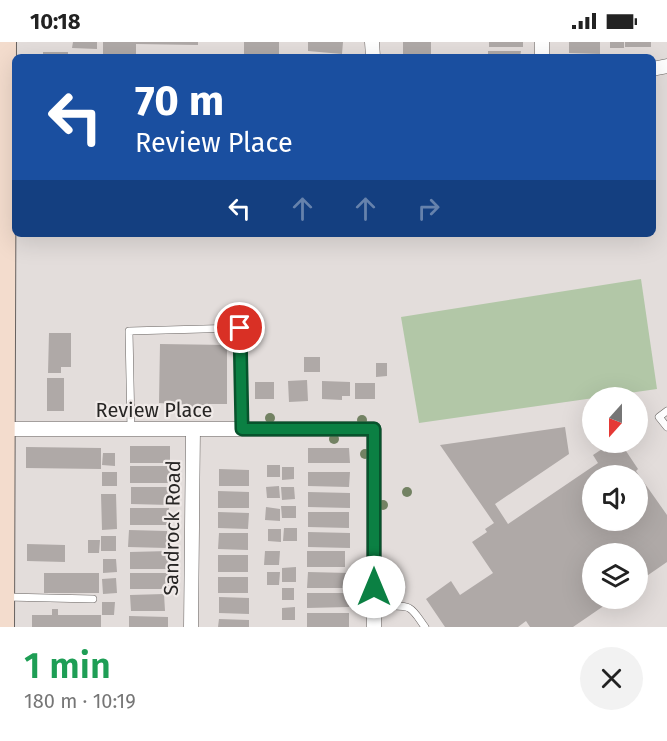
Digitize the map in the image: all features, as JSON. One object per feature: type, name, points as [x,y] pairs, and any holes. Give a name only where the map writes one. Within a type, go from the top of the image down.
[{"type":"street","points":[[5,627],[3,472],[11,163],[7,42]]},
{"type":"street","name":"Review Place","points":[[5,429],[374,429],[374,607]]},
{"type":"street","name":"Sandrock Road","points":[[190,627],[193,429]]},
{"type":"street","points":[[374,607],[374,627]]},
{"type":"lane","points":[[131,429],[129,331],[240,328],[242,429]]},
{"type":"lane","points":[[667,411],[659,417],[667,427]]},
{"type":"lane","points":[[5,597],[93,599]]},
{"type":"lane","points":[[374,607],[409,608],[425,627]]},
{"type":"green space","points":[[641,279],[657,389],[582,387],[582,400],[419,423],[401,317]]},
{"type":"building","points":[[73,42],[97,42],[97,49],[72,48]]},
{"type":"building","points":[[103,42],[198,42],[198,45],[136,44],[136,54],[103,54]]},
{"type":"building","points":[[244,42],[279,42],[279,54],[244,54]]},
{"type":"building","points":[[308,42],[343,42],[342,54],[308,51]]},
{"type":"building","points":[[403,42],[431,42],[431,54],[403,54]]},
{"type":"building","points":[[489,42],[523,42],[523,47],[489,47]]},
{"type":"building","points":[[569,42],[600,42],[600,54],[569,53]]},
{"type":"building","points":[[610,42],[624,42],[624,48],[610,48]]},
{"type":"building","points":[[625,42],[651,42],[651,47],[625,47]]},
{"type":"building","points":[[488,51],[521,51],[520,54],[488,54]]},
{"type":"building","points":[[43,52],[68,52],[68,54],[43,54]]},
{"type":"building","points":[[49,333],[71,333],[71,367],[61,367],[61,373],[48,373]]},
{"type":"building","points":[[160,344],[227,345],[227,404],[196,405],[196,408],[190,408],[190,405],[159,403]]},
{"type":"building","points":[[304,357],[320,357],[320,372],[304,372]]},
{"type":"building","points":[[376,363],[387,363],[387,376],[376,377]]},
{"type":"building","points":[[47,378],[64,378],[64,411],[47,411]]},
{"type":"building","points":[[307,380],[308,401],[289,402],[288,381]]},
{"type":"building","points":[[322,381],[350,382],[350,396],[342,396],[342,400],[322,399]]},
{"type":"building","points":[[255,382],[274,382],[274,399],[255,399]]},
{"type":"building","points":[[355,383],[375,383],[375,399],[355,399]]},
{"type":"building","points":[[565,427],[569,454],[495,504],[508,524],[582,474],[582,531],[648,531],[648,488],[667,515],[667,562],[648,575],[648,543],[582,543],[582,609],[599,609],[573,627],[530,627],[526,621],[518,627],[445,627],[426,599],[451,581],[460,595],[493,573],[472,542],[487,532],[485,529],[494,523],[440,445]]},
{"type":"building","points":[[130,446],[170,446],[170,463],[130,463]]},
{"type":"building","points":[[26,447],[101,448],[101,469],[26,468]]},
{"type":"building","points":[[308,448],[349,448],[350,463],[308,463]]},
{"type":"building","points":[[103,453],[115,453],[115,466],[102,465]]},
{"type":"building","points":[[596,453],[627,453],[635,465],[595,465],[598,463],[593,455]]},
{"type":"building","points":[[267,465],[280,465],[280,477],[267,477]]},
{"type":"building","points":[[130,466],[170,466],[170,483],[130,483]]},
{"type":"building","points":[[282,467],[294,467],[294,479],[282,480]]},
{"type":"building","points":[[219,469],[249,470],[249,486],[219,486]]},
{"type":"building","points":[[102,472],[117,472],[117,486],[102,486]]},
{"type":"building","points":[[308,472],[350,472],[349,487],[308,486]]},
{"type":"building","points":[[279,486],[280,498],[267,498],[266,487]]},
{"type":"building","points":[[131,487],[170,487],[170,505],[131,504]]},
{"type":"building","points":[[281,487],[294,487],[295,499],[282,500]]},
{"type":"building","points":[[218,491],[249,492],[249,508],[218,508]]},
{"type":"building","points":[[308,492],[350,493],[350,508],[308,507]]},
{"type":"building","points":[[101,494],[116,494],[117,529],[102,530]]},
{"type":"building","points":[[281,506],[296,506],[296,518],[282,518]]},
{"type":"building","points":[[266,507],[280,509],[280,521],[265,520]]},
{"type":"building","points":[[130,508],[169,508],[169,525],[130,525]]},
{"type":"building","points":[[218,512],[249,513],[248,529],[218,528]]},
{"type":"building","points":[[308,512],[349,512],[349,528],[308,527]]},
{"type":"building","points":[[284,528],[297,528],[297,541],[283,541]]},
{"type":"building","points":[[268,529],[281,529],[281,542],[268,541]]},
{"type":"building","points":[[129,530],[167,531],[167,548],[128,547]]},
{"type":"building","points":[[308,532],[350,533],[350,548],[308,547]]},
{"type":"building","points":[[219,533],[248,533],[248,550],[218,549]]},
{"type":"building","points":[[101,536],[116,536],[116,551],[101,551]]},
{"type":"building","points":[[88,540],[100,540],[99,553],[88,553]]},
{"type":"building","points":[[27,544],[65,545],[65,562],[27,561]]},
{"type":"building","points":[[169,551],[169,569],[130,569],[130,552]]},
{"type":"building","points":[[265,551],[280,551],[279,565],[264,565]]},
{"type":"building","points":[[307,551],[345,551],[345,567],[307,567]]},
{"type":"building","points":[[218,555],[248,555],[248,572],[218,572]]},
{"type":"building","points":[[103,559],[116,559],[117,572],[103,573]]},
{"type":"building","points":[[296,567],[296,582],[282,582],[282,568]]},
{"type":"building","points":[[267,572],[280,572],[279,585],[267,585]]},
{"type":"building","points":[[308,572],[349,573],[349,588],[307,588]]},
{"type":"building","points":[[44,573],[99,573],[99,593],[44,593]]},
{"type":"building","points":[[130,573],[169,573],[169,589],[130,589]]},
{"type":"building","points":[[218,577],[248,577],[248,593],[218,593]]},
{"type":"building","points":[[116,578],[117,593],[103,594],[102,579]]},
{"type":"building","points":[[282,588],[294,588],[294,600],[282,600]]},
{"type":"building","points":[[307,593],[349,593],[349,607],[307,608]]},
{"type":"building","points":[[164,594],[165,611],[131,611],[130,595]]},
{"type":"building","points":[[219,597],[249,598],[249,614],[219,613]]},
{"type":"building","points":[[102,602],[115,602],[114,615],[102,615]]},
{"type":"building","points":[[295,607],[295,620],[282,620],[282,608]]},
{"type":"building","points":[[52,609],[58,609],[58,615],[101,615],[101,627],[32,627],[32,615],[52,615]]},
{"type":"building","points":[[307,613],[349,613],[349,627],[307,627]]},
{"type":"building","points":[[129,616],[168,617],[168,627],[129,627]]},
{"type":"building","points":[[219,619],[249,620],[249,627],[218,627]]},
{"type":"route","points":[[240,328],[242,429],[374,429],[374,587]]}]
